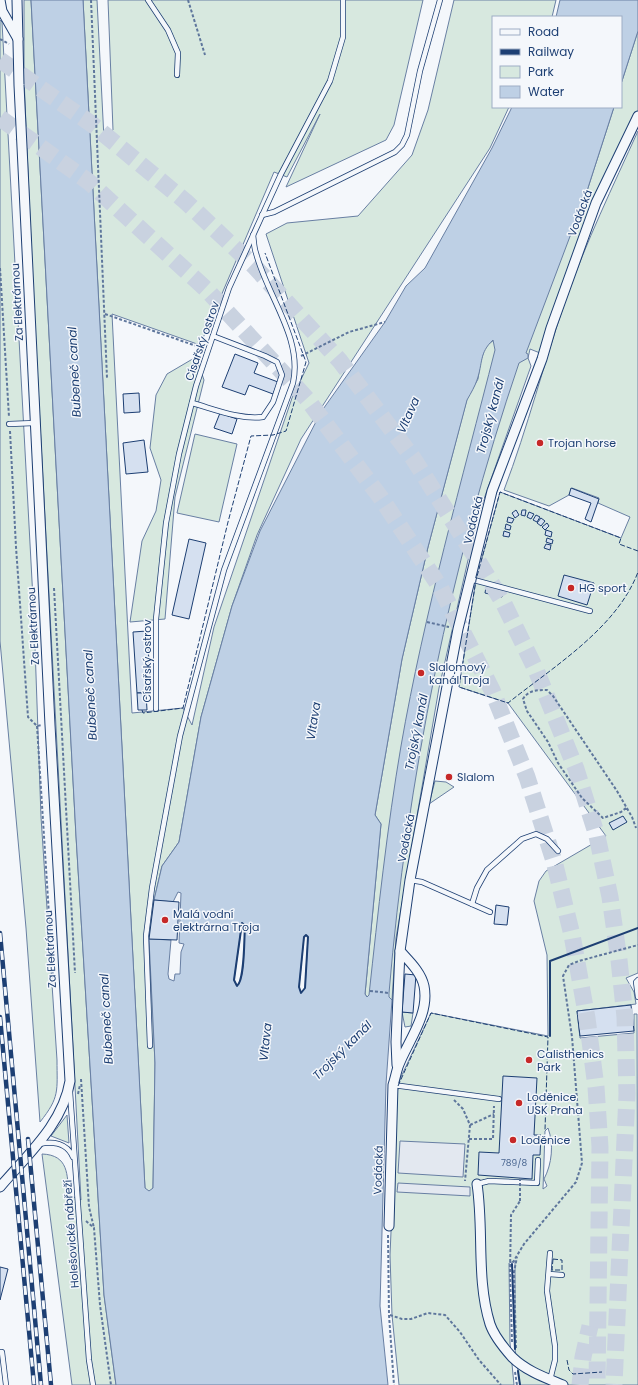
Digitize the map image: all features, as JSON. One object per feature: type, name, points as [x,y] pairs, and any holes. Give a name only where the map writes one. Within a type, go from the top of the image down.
[{"type":"street","name":"Za Elektrárnou","points":[[0,0],[2,11],[18,40]]},
{"type":"street","name":"Za Elektrárnou","points":[[0,1187],[61,1112],[70,1081],[50,725],[18,85],[18,0]]},
{"type":"street","name":"Vodácká","points":[[397,1068],[396,1042],[400,951],[410,880],[458,629],[492,491],[542,359],[551,328],[591,217],[638,116]]},
{"type":"street","name":"Vodácká","points":[[389,1226],[393,1085],[397,1068],[418,1025],[424,1006],[424,986],[417,971],[400,951]]},
{"type":"street","points":[[477,1184],[480,1203],[481,1249],[486,1305],[490,1326],[501,1344],[515,1359],[536,1374],[563,1385]]},
{"type":"lane","points":[[148,0],[168,30],[178,53],[177,75]]},
{"type":"lane","name":"Císařský ostrov","points":[[156,709],[156,619],[166,523],[192,403],[229,288],[281,174],[330,81],[342,37],[342,0]]},
{"type":"lane","points":[[262,215],[274,212],[355,173],[395,152],[402,145],[407,135],[420,70],[440,0]]},
{"type":"lane","points":[[150,1046],[146,936],[152,888],[180,736],[224,570],[293,383],[296,370],[288,334],[256,254],[253,235]]},
{"type":"lane","points":[[192,403],[256,418],[263,417],[273,402],[282,375],[277,362],[266,356],[213,336]]},
{"type":"lane","points":[[9,424],[35,423]]},
{"type":"lane","points":[[470,579],[590,612]]},
{"type":"lane","points":[[472,904],[477,888],[487,870],[522,839],[536,834],[547,839],[558,851]]},
{"type":"lane","points":[[410,880],[422,882],[490,912]]},
{"type":"lane","points":[[638,980],[636,982],[638,997]]},
{"type":"lane","name":"Holešovické nábřeží","points":[[70,1081],[78,1217],[89,1360],[93,1385]]},
{"type":"lane","points":[[393,1085],[497,1099]]},
{"type":"lane","points":[[34,1147],[46,1143],[58,1143],[67,1148],[74,1159]]},
{"type":"lane","points":[[477,1184],[489,1181],[537,1184],[538,1160]]},
{"type":"lane","points":[[550,1253],[548,1291],[555,1346],[555,1360],[550,1380]]},
{"type":"lane","points":[[549,1274],[562,1275]]},
{"type":"lane","points":[[0,1352],[2,1352],[6,1385]]},
{"type":"path","points":[[91,0],[107,378]]},
{"type":"path","points":[[188,0],[205,55]]},
{"type":"path","points":[[0,268],[16,547],[28,717],[37,726],[54,980]]},
{"type":"path","points":[[104,314],[208,350]]},
{"type":"path","points":[[294,360],[349,332],[385,322]]},
{"type":"path","points":[[54,584],[75,974]]},
{"type":"path","points":[[427,622],[445,626]]},
{"type":"path","points":[[626,808],[621,812],[603,818],[582,798],[558,763],[548,742],[527,711],[523,699],[526,694],[540,690],[547,690],[550,693],[617,791],[626,808],[636,828]]},
{"type":"path","points":[[37,726],[50,725]]},
{"type":"path","points":[[510,1267],[517,1254],[576,1182],[582,1163],[572,1037],[563,976],[569,966],[579,961],[638,945]]},
{"type":"path","points":[[370,991],[387,993]]},
{"type":"path","points":[[80,1075],[90,1207],[94,1228],[100,1305],[111,1385]]},
{"type":"path","points":[[446,1092],[463,1109],[470,1125],[465,1181]]},
{"type":"path","points":[[468,1138],[493,1139],[494,1114],[497,1099]]},
{"type":"path","points":[[470,1125],[494,1114]]},
{"type":"path","points":[[515,1359],[510,1267],[511,1215],[520,1201],[520,1178]]},
{"type":"path","points":[[78,1217],[90,1222],[94,1228]]},
{"type":"path","points":[[389,1226],[389,1315],[394,1385]]},
{"type":"path","points":[[515,1359],[514,1272],[517,1254]]},
{"type":"path","points":[[389,1315],[402,1319],[411,1319],[428,1313],[445,1315],[460,1332],[479,1360],[501,1385]]},
{"type":"green space","points":[[24,0],[31,0],[76,836],[104,1295],[116,1385],[72,1385],[42,1154],[51,1155],[62,1162],[67,1174],[69,1195],[81,1200],[33,291],[24,78]]},
{"type":"green space","points":[[83,0],[97,0],[104,139],[113,130],[108,0],[423,0],[394,125],[386,140],[286,187],[320,114],[287,177],[274,172],[200,345],[112,314],[132,713],[183,708],[192,725],[214,627],[292,398],[309,363],[266,234],[287,223],[358,216],[412,155],[428,110],[454,0],[556,0],[552,16],[492,16],[492,108],[509,108],[490,148],[301,439],[257,535],[232,606],[201,717],[179,842],[162,866],[154,900],[149,939],[155,1063],[153,1188],[149,1192],[145,1189]]},
{"type":"green space","points":[[0,20],[2,22],[34,618],[41,817],[57,1060],[56,1093],[51,1106],[40,1122],[26,928],[0,641]]},
{"type":"green space","name":"Slalomový kanál Troja","points":[[638,31],[638,116],[596,203],[540,353],[530,349],[528,358],[531,366],[478,516],[439,688],[396,938],[392,1000],[389,997],[367,997],[365,994],[381,824],[375,815],[402,659],[428,547],[467,399],[478,379],[480,364],[485,347],[494,340],[586,194],[614,108],[622,108],[622,81]]},
{"type":"green space","points":[[638,131],[638,973],[626,978],[634,992],[636,1004],[577,1011],[580,1038],[634,1033],[634,1014],[637,1014],[638,1385],[520,1385],[515,1349],[515,1261],[509,1263],[510,1343],[514,1385],[399,1385],[392,1315],[390,1255],[397,1093],[400,1079],[431,1013],[548,1036],[547,955],[534,901],[539,881],[546,871],[606,836],[508,703],[459,687],[476,580],[500,492],[621,538],[630,517],[598,503],[599,498],[572,488],[569,495],[549,506],[504,490],[521,442],[566,299],[591,235]],"holes":[[[548,1128],[550,1134],[551,1154],[549,1167],[544,1179],[547,1186],[543,1189],[545,1131]]]},
{"type":"green space","points":[[196,357],[204,380],[175,497],[165,619],[130,622],[142,541],[156,511],[161,480],[150,448],[156,395],[167,374]]},
{"type":"green space","points":[[195,434],[237,444],[219,522],[177,513]]},
{"type":"green space","points":[[435,781],[446,782],[454,787],[429,804]]},
{"type":"green space","points":[[402,1012],[413,1013],[411,1026],[405,1027]]},
{"type":"green space","points":[[67,1115],[69,1143],[51,1136]]},
{"type":"shaded area","points":[[400,1141],[465,1144],[463,1177],[398,1173]]},
{"type":"shaded area","points":[[398,1183],[470,1187],[470,1196],[397,1192]]},
{"type":"water","points":[[31,0],[83,0],[145,1188],[149,1191],[153,1188],[155,1063],[149,939],[171,940],[168,974],[169,979],[174,981],[175,974],[180,974],[181,952],[184,944],[179,943],[181,893],[178,892],[173,902],[154,900],[162,866],[179,842],[201,717],[232,606],[260,531],[321,412],[385,322],[406,286],[425,268],[492,148],[512,108],[614,108],[586,194],[526,353],[528,354],[528,358],[519,363],[494,440],[452,595],[420,753],[407,833],[389,993],[389,997],[392,1000],[386,1084],[380,1306],[388,1385],[116,1385],[104,1295],[76,836]],"holes":[[[493,340],[495,350],[444,547],[410,696],[391,808],[369,995],[367,997],[365,994],[381,824],[375,815],[402,659],[428,547],[467,400],[477,380],[485,349]],[[242,923],[245,926],[244,958],[240,982],[237,986],[234,980]],[[306,935],[308,937],[305,988],[301,993],[299,987],[304,937]]]},
{"type":"water","points":[[560,0],[638,0],[638,31],[622,81],[622,16],[556,16]]},
{"type":"building","points":[[235,354],[258,363],[254,373],[278,382],[273,394],[249,385],[245,395],[222,387]]},
{"type":"building","points":[[139,393],[140,412],[124,413],[123,394]]},
{"type":"building","points":[[220,413],[237,419],[232,434],[214,428]]},
{"type":"building","points":[[144,440],[148,472],[126,474],[123,443]]},
{"type":"building","points":[[571,488],[599,499],[591,522],[585,519],[591,503],[569,495]]},
{"type":"building","points":[[516,510],[519,515],[515,518],[512,513]]},
{"type":"building","points":[[522,510],[526,510],[525,516],[521,515]]},
{"type":"building","points":[[529,512],[534,514],[531,519],[527,517]]},
{"type":"building","points":[[536,515],[540,517],[537,522],[533,520]]},
{"type":"building","points":[[508,517],[514,519],[512,523],[507,522]]},
{"type":"building","points":[[541,518],[545,521],[541,526],[537,523]]},
{"type":"building","points":[[547,523],[549,526],[545,530],[542,527]]},
{"type":"building","points":[[506,524],[511,526],[510,530],[505,529]]},
{"type":"building","points":[[546,530],[552,532],[551,537],[545,535]]},
{"type":"building","points":[[504,531],[510,533],[509,537],[503,536]]},
{"type":"building","points":[[547,538],[553,540],[552,544],[546,542]]},
{"type":"building","points":[[189,539],[206,543],[189,619],[172,615]]},
{"type":"building","points":[[546,544],[551,545],[550,550],[544,548]]},
{"type":"building","points":[[564,575],[594,583],[587,605],[558,596]]},
{"type":"building","points":[[486,587],[503,591],[502,597],[485,593]]},
{"type":"building","points":[[147,631],[151,692],[137,693],[133,632]]},
{"type":"building","points":[[137,693],[146,693],[147,710],[138,710]]},
{"type":"building","points":[[623,816],[627,822],[613,830],[609,823]]},
{"type":"building","name":"Malá vodní elektrárna Troja","points":[[154,900],[179,902],[177,940],[149,939]]},
{"type":"building","points":[[496,905],[509,907],[507,925],[494,924]]},
{"type":"building","points":[[405,974],[416,975],[413,1013],[402,1012]]},
{"type":"building","points":[[631,1005],[634,1031],[580,1036],[577,1011]]},
{"type":"building","name":"Loděnice USK Praha","points":[[503,1076],[537,1078],[534,1135],[541,1135],[540,1155],[533,1155],[532,1179],[478,1175],[479,1152],[499,1153]]},
{"type":"building","points":[[0,1267],[8,1269],[0,1300]]},
{"type":"tunnel","points":[[0,60],[93,125],[185,201],[254,266],[340,361],[413,458],[504,604],[536,670],[576,769],[597,836],[610,897],[619,960],[625,1017],[627,1094],[614,1385]]},
{"type":"tunnel","points":[[0,118],[89,182],[207,290],[307,399],[381,498],[440,587],[492,690],[527,777],[554,861],[572,935],[587,1018],[596,1087],[600,1147],[597,1385]]},
{"type":"tunnel","points":[[580,1385],[583,1357],[590,1326]]},
{"type":"railway","points":[[0,933],[41,1385]]},
{"type":"railway","points":[[0,1017],[34,1385]]},
{"type":"railway","points":[[28,1139],[51,1385]]},
{"type":"fence","points":[[142,710],[143,713],[183,708],[228,522],[251,436],[273,435],[286,431],[306,362],[265,253]]},
{"type":"fence","points":[[638,551],[619,544],[621,538],[500,492],[476,580],[459,687],[508,703],[600,629],[628,592],[638,572]]},
{"type":"fence","points":[[398,1086],[431,1013],[548,1037],[545,1130]]},
{"type":"fence","points":[[553,1259],[562,1260],[562,1270],[552,1270],[553,1259]]},
{"type":"fence","points":[[567,1360],[569,1370],[573,1374],[602,1372]]},
{"type":"wall","points":[[242,923],[245,926],[244,958],[240,982],[237,986],[234,980],[242,923]]},
{"type":"wall","points":[[550,1036],[550,961],[638,928]]},
{"type":"wall","points":[[306,935],[308,937],[305,988],[301,993],[299,987],[304,937],[306,935]]},
{"type":"wall","points":[[512,1264],[515,1349]]},
{"type":"wall","points":[[518,1371],[520,1385]]},
{"type":"place","name":"Trojan horse","points":[[540,443]]},
{"type":"place","name":"HG sport","points":[[571,588]]},
{"type":"place","name":"Slalomový kanál Troja","points":[[421,673]]},
{"type":"place","name":"Slalom","points":[[449,777]]},
{"type":"place","name":"Malá vodní elektrárna Troja","points":[[165,920]]},
{"type":"place","name":"Calisthenics Park","points":[[529,1060]]},
{"type":"place","name":"Loděnice USK Praha","points":[[519,1103]]},
{"type":"place","name":"Loděnice","points":[[513,1140]]},
{"type":"water label","name":"Bubeneč canal","points":[[74,372]]},
{"type":"water label","name":"Vltava","points":[[408,415]]},
{"type":"water label","name":"Trojský kanál","points":[[490,416]]},
{"type":"water label","name":"Bubeneč canal","points":[[90,695]]},
{"type":"water label","name":"Vltava","points":[[313,721]]},
{"type":"water label","name":"Trojský kanál","points":[[416,732]]},
{"type":"water label","name":"Bubeneč canal","points":[[106,1019]]},
{"type":"water label","name":"Vltava","points":[[265,1042]]},
{"type":"water label","name":"Trojský kanál","points":[[342,1050]]}]
